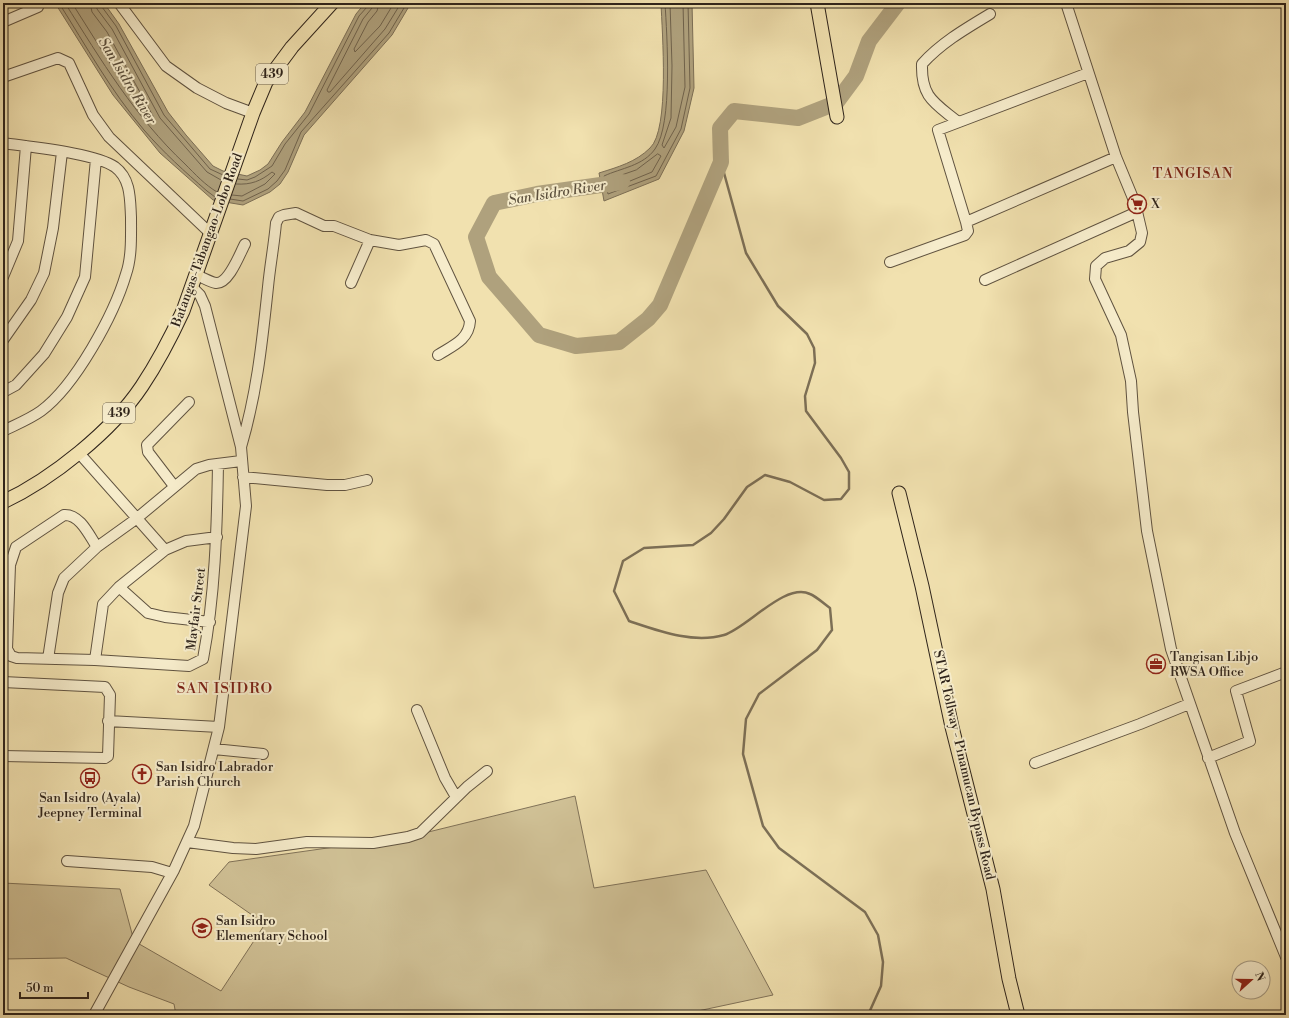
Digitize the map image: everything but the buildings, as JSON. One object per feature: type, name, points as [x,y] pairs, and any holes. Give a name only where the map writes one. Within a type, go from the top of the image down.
[{"type":"main road","points":[[817,3],[838,117]]},
{"type":"main road","name":"Batangas-Tabangao-Lobo Road","points":[[3,502],[30,488],[79,453],[116,418],[141,387],[172,335],[183,311],[252,113],[266,82],[292,47],[327,5]]},
{"type":"main road","name":"STAR Tollway - Pinamucan Bypass Road","points":[[899,493],[922,586],[952,727],[993,889],[1009,979],[1018,1015]]},
{"type":"street","points":[[118,3],[166,66],[197,88],[226,103],[252,113]]},
{"type":"street","points":[[1066,3],[1116,157],[1137,212],[1142,233],[1140,242],[1129,251],[1105,258],[1096,266],[1095,279],[1121,335],[1131,381],[1132,412],[1148,531],[1171,649],[1235,833],[1286,957]]},
{"type":"street","points":[[3,22],[38,7]]},
{"type":"street","points":[[958,122],[929,98],[921,78],[922,64],[957,34],[990,14]]},
{"type":"street","points":[[3,77],[58,58],[69,63],[93,115],[109,137],[210,233]]},
{"type":"street","points":[[890,262],[965,235],[968,231],[938,130],[1088,73]]},
{"type":"street","points":[[3,142],[96,159],[115,167],[126,180],[130,192],[131,236],[126,273],[105,327],[64,389],[40,411],[3,431]]},
{"type":"street","points":[[3,278],[18,241],[26,146]]},
{"type":"street","points":[[3,340],[31,300],[44,273],[53,228],[62,152]]},
{"type":"street","points":[[966,222],[1116,157]]},
{"type":"street","points":[[3,392],[16,385],[44,354],[67,317],[85,277],[96,159]]},
{"type":"street","points":[[985,280],[1137,212]]},
{"type":"street","points":[[241,447],[252,411],[263,344],[276,220],[284,215],[296,213],[324,226],[334,226],[370,240],[399,245],[426,240],[434,244],[470,321],[470,330],[463,339],[438,355]]},
{"type":"street","points":[[351,283],[370,240]]},
{"type":"street","points":[[193,281],[216,283],[222,282],[229,276],[245,244]]},
{"type":"street","points":[[94,1015],[172,873],[194,826],[219,727],[246,506],[241,447],[205,306],[193,281]]},
{"type":"street","points":[[174,486],[148,452],[147,445],[189,402]]},
{"type":"street","points":[[79,453],[102,477],[165,550]]},
{"type":"street","points":[[48,659],[58,593],[64,578],[97,547],[136,518],[196,469],[241,460]]},
{"type":"street","name":"Mayfair Street","points":[[97,547],[78,519],[71,514],[64,515],[16,547],[10,565],[7,649],[11,656],[17,658],[95,660],[189,666],[203,659],[210,622],[217,537],[218,464]]},
{"type":"street","points":[[243,477],[327,485],[345,485],[367,480]]},
{"type":"street","points":[[95,660],[104,604],[119,587],[165,550],[186,541],[217,537]]},
{"type":"street","points":[[119,587],[148,613],[165,617],[210,622]]},
{"type":"street","points":[[1208,758],[1250,741],[1236,691],[1286,672]]},
{"type":"street","points":[[3,682],[105,687],[110,695],[108,756],[105,758],[3,756]]},
{"type":"street","points":[[1036,763],[1189,704]]},
{"type":"street","points":[[417,710],[445,778],[456,797]]},
{"type":"street","points":[[108,721],[219,727]]},
{"type":"street","points":[[214,749],[263,754]]},
{"type":"street","points":[[187,842],[233,848],[256,849],[307,842],[373,843],[402,838],[420,833],[456,797],[487,771]]},
{"type":"street","points":[[67,861],[152,867],[172,873]]},
{"type":"shaded area","points":[[575,796],[594,888],[706,870],[773,995],[679,1015],[176,1015],[174,1004],[129,987],[66,958],[3,959],[3,883],[120,889],[134,941],[221,991],[265,924],[209,885],[229,862],[412,836]]},
{"type":"water","points":[[55,3],[104,3],[119,24],[168,112],[186,135],[213,166],[223,171],[247,176],[260,170],[268,164],[282,142],[305,112],[356,14],[365,3],[411,3],[392,35],[304,135],[288,172],[280,184],[270,192],[243,205],[213,200],[160,153],[113,95]]},
{"type":"water","points":[[661,3],[692,3],[694,88],[684,131],[659,179],[604,201],[599,173],[626,164],[639,157],[650,148],[656,138],[663,102]]},
{"type":"waterway","name":"San Isidro River","points":[[622,182],[537,194],[494,203],[476,237],[489,277],[539,335],[576,346],[619,342],[648,319],[660,305],[721,162],[720,128],[734,111],[798,118],[836,103],[856,76],[869,41],[898,3]]},
{"type":"waterway","points":[[721,162],[746,253],[778,306],[807,334],[814,348],[815,363],[805,396],[806,411],[841,458],[849,472],[849,489],[841,499],[824,500],[790,482],[765,475],[747,487],[724,519],[711,533],[693,545],[644,548],[623,561],[614,591],[629,621],[676,635],[700,638],[724,635],[733,631],[766,607],[789,594],[800,592],[813,595],[830,608],[832,630],[817,650],[759,694],[746,719],[743,754],[763,826],[779,848],[865,912],[878,935],[883,962],[881,986],[868,1015]]},
{"type":"place","name":"X","points":[[1137,204]]},
{"type":"place","name":"Tangisan Libjo RWSA Office","points":[[1156,664]]},
{"type":"place","name":"San Isidro Labrador Parish Church","points":[[142,774]]},
{"type":"place","name":"San Isidro (Ayala) Jeepney Terminal","points":[[90,778]]},
{"type":"place","name":"San Isidro Elementary School","points":[[202,928]]},
{"type":"district","name":"TANGISAN","points":[[1193,174]]},
{"type":"district","name":"SAN ISIDRO","points":[[225,688]]}]
